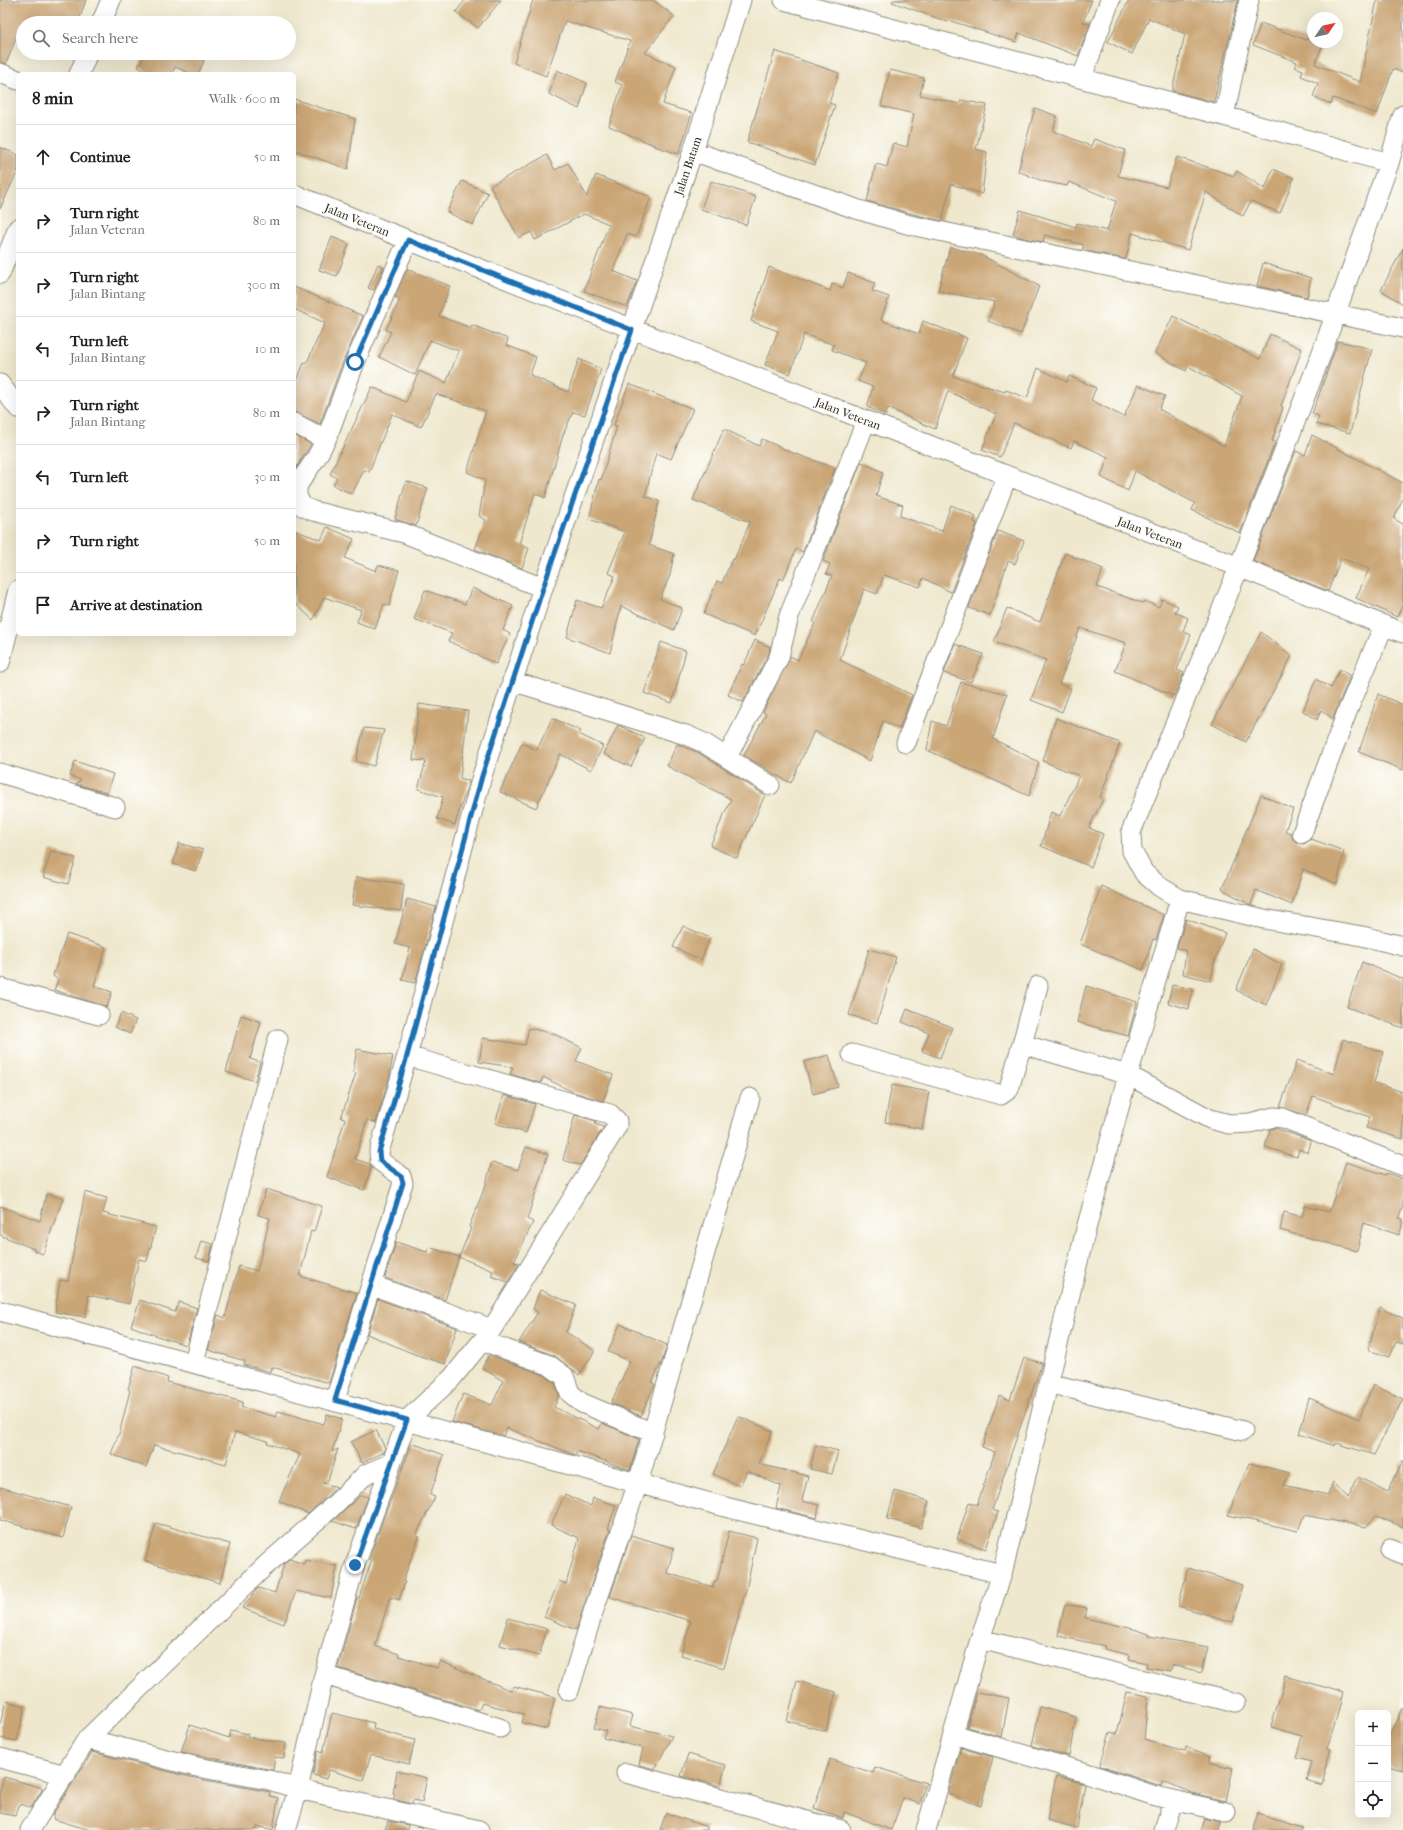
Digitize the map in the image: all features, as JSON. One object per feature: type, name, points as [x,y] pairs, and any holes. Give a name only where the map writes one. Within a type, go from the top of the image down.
[{"type":"street","points":[[104,16],[111,0]]},
{"type":"street","name":"Jalan Batam","points":[[335,1400],[403,1183],[401,1176],[384,1165],[379,1156],[482,776],[543,588],[694,151],[741,0]]},
{"type":"street","points":[[784,0],[1224,116],[1389,163]]},
{"type":"street","points":[[1082,78],[1110,0]]},
{"type":"street","points":[[1224,116],[1249,0]]},
{"type":"street","points":[[80,72],[85,60]]},
{"type":"street","points":[[0,73],[16,79]]},
{"type":"street","points":[[1403,115],[1400,138],[1389,163],[1336,314],[1239,567],[1131,832],[1132,851],[1144,873],[1160,887],[1180,899],[1264,919],[1362,936],[1403,946]]},
{"type":"street","points":[[694,151],[856,209],[910,225],[1403,328]]},
{"type":"street","name":"Jalan Veteran","points":[[296,195],[632,330],[1239,567],[1403,633]]},
{"type":"street","points":[[0,274],[16,233]]},
{"type":"street","points":[[408,240],[355,362],[326,440],[297,486],[297,496],[302,506],[313,511],[411,536],[543,588]]},
{"type":"street","points":[[0,384],[16,405]]},
{"type":"street","points":[[727,757],[779,657],[789,616],[866,421]]},
{"type":"street","points":[[296,423],[326,440]]},
{"type":"street","points":[[906,743],[1007,476]]},
{"type":"street","points":[[0,663],[16,598]]},
{"type":"street","points":[[1302,833],[1348,712],[1384,626]]},
{"type":"street","points":[[512,681],[686,735],[704,743],[770,785]]},
{"type":"street","points":[[0,773],[114,807]]},
{"type":"street","points":[[926,1830],[980,1639],[1002,1574],[1086,1229],[1128,1075],[1180,899]]},
{"type":"street","points":[[852,1054],[1001,1095],[1009,1089],[1038,986]]},
{"type":"street","points":[[0,988],[99,1015]]},
{"type":"street","points":[[194,1362],[278,1040]]},
{"type":"street","points":[[1022,1044],[1128,1075],[1186,1108],[1210,1119],[1229,1124],[1250,1123],[1274,1117],[1283,1118],[1403,1166]]},
{"type":"street","points":[[286,1830],[298,1789],[324,1675],[355,1565],[407,1420],[436,1394],[487,1335],[615,1132],[617,1121],[610,1114],[407,1056]]},
{"type":"street","points":[[569,1691],[593,1612],[638,1483],[750,1098]]},
{"type":"street","points":[[372,1285],[487,1335],[549,1365],[564,1376],[570,1393],[582,1403],[653,1433]]},
{"type":"street","points":[[0,1310],[729,1508],[1002,1574]]},
{"type":"street","points":[[1048,1383],[1242,1430]]},
{"type":"street","points":[[33,1829],[87,1739],[265,1566],[332,1508],[366,1474],[391,1463]]},
{"type":"street","points":[[980,1639],[1236,1703]]},
{"type":"street","points":[[324,1675],[500,1728]]},
{"type":"street","points":[[953,1734],[1173,1800],[1226,1812]]},
{"type":"street","points":[[87,1739],[197,1767],[279,1782],[298,1789],[479,1830]]},
{"type":"street","points":[[0,1758],[66,1775]]},
{"type":"street","points":[[626,1772],[841,1830]]},
{"type":"street","points":[[1164,1830],[1173,1800]]},
{"type":"building","points":[[0,0],[86,0],[80,16],[16,16],[16,38],[6,64],[0,62]]},
{"type":"building","points":[[465,0],[501,0],[478,28],[456,12]]},
{"type":"building","points":[[533,0],[653,0],[674,16],[645,53],[676,66],[663,104],[692,113],[679,154],[654,146],[609,126],[622,85],[615,82],[630,41],[565,21],[546,76],[514,63]]},
{"type":"building","points":[[893,0],[1092,0],[1083,22],[1090,24],[1078,56],[1019,33],[1016,42],[948,20],[948,22],[892,2]]},
{"type":"building","points":[[1129,0],[1238,0],[1214,102],[1172,91],[1185,34],[1149,18],[1132,54],[1108,42]]},
{"type":"building","points":[[1377,0],[1403,0],[1403,73],[1393,69],[1377,114],[1333,98],[1331,104],[1313,97],[1318,83],[1301,76],[1303,70],[1295,67],[1297,62],[1253,45],[1261,23],[1306,40],[1307,38],[1307,48],[1321,48],[1315,64],[1360,82]]},
{"type":"building","points":[[775,51],[839,73],[829,103],[835,105],[815,165],[747,142]]},
{"type":"building","points":[[142,60],[204,61],[199,72],[187,72],[175,67],[173,72],[146,72],[138,67]]},
{"type":"building","points":[[557,70],[587,83],[579,109],[549,94]]},
{"type":"building","points":[[890,70],[924,78],[920,95],[960,104],[961,100],[987,105],[976,149],[987,152],[982,194],[951,184],[942,221],[867,201],[876,164],[887,167],[893,143],[907,147],[914,114],[881,106]]},
{"type":"building","points":[[296,100],[355,119],[348,169],[296,151]]},
{"type":"building","points":[[1035,108],[1057,116],[1053,131],[1091,146],[1094,139],[1125,150],[1118,176],[1167,187],[1177,157],[1234,176],[1237,171],[1265,189],[1273,169],[1294,178],[1280,213],[1251,201],[1243,216],[1206,192],[1188,250],[1132,233],[1126,259],[1082,250],[1084,245],[1045,235],[1043,242],[1024,238],[1013,234],[1020,210],[1076,227],[1077,223],[1107,231],[1116,201],[1069,182],[1067,186],[1042,181],[1018,171]]},
{"type":"building","points":[[0,147],[16,154],[16,174],[0,209]]},
{"type":"building","points":[[547,155],[555,170],[568,163],[587,197],[596,175],[651,197],[636,237],[627,234],[613,271],[637,281],[627,307],[584,291],[609,224],[584,214],[535,240],[531,232],[519,238],[490,186]]},
{"type":"building","points":[[462,181],[488,193],[473,225],[447,212]]},
{"type":"building","points":[[711,181],[756,197],[746,225],[701,209]]},
{"type":"building","points":[[332,237],[349,244],[337,276],[319,270]]},
{"type":"building","points":[[950,247],[981,255],[1039,286],[1021,334],[988,321],[995,302],[938,291]]},
{"type":"building","points":[[1403,248],[1403,304],[1381,290]]},
{"type":"building","points":[[1263,263],[1311,278],[1307,297],[1257,286]]},
{"type":"building","points":[[378,264],[384,267],[374,290],[368,288]]},
{"type":"building","points":[[769,267],[830,291],[832,284],[843,288],[848,273],[875,283],[872,291],[889,297],[881,320],[919,334],[923,321],[967,338],[953,376],[1005,392],[1006,390],[1027,398],[1038,368],[1067,382],[1069,376],[1096,388],[1091,400],[1124,417],[1138,385],[1165,396],[1159,409],[1224,446],[1242,396],[1188,366],[1186,371],[1155,353],[1173,316],[1260,359],[1270,334],[1302,349],[1281,406],[1283,407],[1272,441],[1275,442],[1240,533],[1192,510],[1195,503],[1135,471],[1128,491],[1101,477],[1108,457],[1074,441],[1071,448],[1014,423],[1000,457],[982,450],[996,414],[948,391],[935,429],[888,408],[886,415],[867,407],[873,387],[858,381],[866,363],[832,350],[834,345],[804,334],[790,374],[765,365],[778,331],[751,321]]},
{"type":"building","points":[[407,269],[450,286],[439,316],[471,328],[472,325],[508,339],[506,345],[536,357],[530,375],[568,392],[579,359],[601,369],[585,415],[573,412],[563,435],[545,498],[535,493],[519,544],[529,548],[522,568],[475,549],[486,520],[479,516],[485,480],[467,472],[486,411],[436,394],[421,427],[392,414],[369,472],[364,470],[352,494],[333,485],[337,478],[330,474],[372,387],[406,402],[419,371],[446,383],[459,351],[430,340],[415,375],[379,357],[391,332],[386,330],[400,299],[395,297]]},
{"type":"building","points":[[296,288],[363,316],[340,369],[320,424],[296,413],[296,384],[304,363],[306,364],[325,323],[296,310]]},
{"type":"building","points":[[1338,341],[1372,349],[1350,433],[1316,424],[1319,416],[1312,414]]},
{"type":"building","points":[[629,384],[693,409],[671,459],[656,453],[645,496],[659,501],[649,545],[674,554],[670,575],[660,599],[682,608],[674,630],[621,606],[610,653],[567,637],[577,600],[601,608],[615,576],[608,573],[625,532],[589,519],[599,479],[601,480],[617,426],[614,425]]},
{"type":"building","points":[[724,429],[759,446],[762,439],[793,453],[835,468],[803,552],[796,549],[783,580],[780,578],[755,636],[704,614],[717,581],[722,583],[732,559],[734,560],[750,522],[693,500]]},
{"type":"building","points":[[1312,435],[1403,483],[1403,498],[1394,519],[1403,524],[1403,604],[1397,617],[1356,598],[1369,569],[1341,558],[1328,591],[1253,561],[1296,451],[1305,455]]},
{"type":"building","points":[[296,436],[311,444],[296,468]]},
{"type":"building","points":[[861,462],[883,472],[876,496],[903,505],[900,516],[942,531],[951,505],[976,516],[974,522],[977,523],[951,592],[923,578],[920,587],[884,575],[877,594],[864,589],[840,660],[912,695],[899,729],[883,721],[870,761],[814,731],[791,783],[744,755],[766,714],[763,712],[790,656],[798,660],[815,623],[813,622],[832,576],[826,574],[830,564],[823,561]]},
{"type":"building","points":[[406,481],[428,488],[416,526],[395,519]]},
{"type":"building","points":[[327,527],[354,539],[345,558],[376,571],[378,565],[399,570],[389,606],[384,604],[375,629],[357,622],[361,610],[324,597],[313,620],[296,604],[296,531],[321,540]]},
{"type":"building","points":[[998,531],[1024,541],[1015,564],[1008,561],[990,615],[969,608]]},
{"type":"building","points":[[1065,553],[1103,569],[1097,587],[1159,607],[1162,599],[1178,606],[1175,612],[1188,618],[1183,631],[1191,635],[1177,670],[1184,673],[1174,696],[1115,671],[1126,643],[1080,628],[1059,684],[1071,688],[1062,712],[1031,700],[1046,660],[994,642],[1007,608],[1040,622]]},
{"type":"building","points":[[472,588],[513,606],[503,630],[510,634],[496,664],[448,641],[452,633],[414,619],[425,590],[465,604]]},
{"type":"building","points":[[1261,632],[1292,656],[1246,742],[1212,724]]},
{"type":"building","points":[[755,640],[770,647],[769,653],[743,702],[728,695]]},
{"type":"building","points":[[661,642],[686,651],[672,703],[644,693]]},
{"type":"building","points":[[955,644],[983,654],[971,682],[944,673]]},
{"type":"building","points":[[1340,669],[1350,676],[1333,719],[1321,710],[1317,720],[1303,711],[1316,679],[1331,688]]},
{"type":"building","points":[[961,682],[1007,694],[993,739],[1039,762],[1029,796],[927,750],[932,721],[946,726]]},
{"type":"building","points":[[1378,694],[1403,705],[1403,770],[1359,752]]},
{"type":"building","points":[[419,704],[468,711],[460,778],[469,781],[455,825],[437,819],[443,797],[418,789],[426,761],[413,760]]},
{"type":"building","points":[[552,718],[581,731],[579,734],[603,746],[591,770],[560,754],[536,808],[500,792],[522,743],[537,750]]},
{"type":"building","points":[[1056,718],[1120,743],[1100,798],[1103,799],[1089,828],[1103,834],[1091,867],[1041,846],[1051,812],[1060,816],[1079,776],[1043,761]]},
{"type":"building","points":[[618,725],[645,738],[631,767],[604,754]]},
{"type":"building","points":[[364,728],[384,730],[374,766],[356,761]]},
{"type":"building","points":[[677,744],[699,753],[765,795],[737,858],[710,846],[731,799],[667,766]]},
{"type":"building","points":[[75,761],[113,774],[107,793],[76,784],[81,780],[70,776]]},
{"type":"building","points":[[1261,795],[1293,809],[1285,831],[1291,833],[1293,840],[1304,844],[1311,839],[1344,851],[1337,884],[1303,869],[1292,905],[1256,890],[1251,905],[1222,889]]},
{"type":"building","points":[[179,843],[203,850],[196,871],[173,864]]},
{"type":"building","points":[[51,851],[76,858],[68,884],[43,877]]},
{"type":"building","points":[[356,877],[404,884],[401,911],[352,905]]},
{"type":"building","points":[[1101,886],[1164,915],[1156,940],[1153,939],[1143,970],[1080,944]]},
{"type":"building","points":[[407,899],[436,907],[415,983],[402,980],[410,948],[395,944]]},
{"type":"building","points":[[1186,919],[1225,933],[1214,963],[1211,981],[1183,974],[1186,951],[1177,948]]},
{"type":"building","points":[[683,926],[710,938],[701,960],[673,947]]},
{"type":"building","points":[[67,934],[106,947],[94,986],[112,992],[107,1007],[54,990],[58,980],[53,976]]},
{"type":"building","points":[[869,949],[896,957],[877,1023],[849,1015]]},
{"type":"building","points":[[1253,949],[1282,965],[1266,1005],[1236,990]]},
{"type":"building","points":[[1362,962],[1403,979],[1403,1028],[1347,1007]]},
{"type":"building","points":[[1172,985],[1193,989],[1189,1009],[1168,1003]]},
{"type":"building","points":[[1086,986],[1137,1002],[1128,1036],[1077,1022]]},
{"type":"building","points":[[907,1009],[952,1027],[940,1058],[922,1051],[929,1033],[902,1022]]},
{"type":"building","points":[[121,1013],[136,1020],[130,1034],[115,1027]]},
{"type":"building","points":[[241,1015],[261,1022],[250,1059],[260,1062],[255,1081],[226,1072]]},
{"type":"building","points":[[529,1028],[554,1034],[582,1048],[576,1061],[613,1075],[603,1101],[573,1092],[543,1077],[541,1083],[510,1074],[513,1067],[479,1062],[483,1038],[525,1045]]},
{"type":"building","points":[[1343,1039],[1383,1052],[1374,1083],[1403,1092],[1403,1139],[1366,1128],[1370,1117],[1313,1096],[1306,1115],[1280,1107],[1297,1060],[1334,1074]]},
{"type":"building","points":[[357,1049],[393,1056],[389,1077],[376,1123],[367,1120],[355,1159],[370,1164],[371,1168],[364,1190],[327,1177],[345,1119],[341,1118],[356,1073],[353,1072]]},
{"type":"building","points":[[829,1055],[838,1087],[813,1094],[804,1062]]},
{"type":"building","points":[[892,1085],[929,1092],[922,1129],[885,1122]]},
{"type":"building","points":[[504,1095],[535,1104],[526,1133],[495,1123]]},
{"type":"building","points":[[575,1115],[596,1121],[595,1124],[604,1127],[580,1165],[563,1160]]},
{"type":"building","points":[[1275,1128],[1311,1141],[1308,1153],[1299,1149],[1297,1157],[1265,1147],[1270,1129]]},
{"type":"building","points":[[526,1147],[548,1154],[527,1219],[533,1222],[514,1262],[519,1263],[508,1282],[491,1276],[493,1271],[459,1257],[471,1228],[469,1227],[486,1184],[492,1162],[518,1170]]},
{"type":"building","points":[[1346,1162],[1403,1179],[1403,1205],[1399,1218],[1403,1219],[1403,1224],[1399,1235],[1364,1223],[1357,1251],[1280,1230],[1284,1212],[1302,1217],[1305,1206],[1329,1212]]},
{"type":"building","points":[[266,1189],[322,1206],[314,1232],[311,1231],[300,1276],[357,1293],[329,1383],[272,1367],[271,1372],[244,1365],[245,1361],[208,1350],[218,1315],[225,1318],[239,1266],[257,1271],[270,1218],[258,1215]]},
{"type":"building","points":[[85,1192],[107,1198],[103,1213],[156,1227],[147,1261],[139,1259],[129,1304],[89,1295],[85,1317],[55,1312],[60,1280],[68,1281]]},
{"type":"building","points":[[46,1194],[63,1198],[43,1254],[0,1235],[0,1206],[40,1221]]},
{"type":"building","points":[[201,1241],[213,1244],[209,1261],[196,1258]]},
{"type":"building","points":[[396,1242],[427,1252],[429,1247],[459,1257],[445,1300],[385,1278]]},
{"type":"building","points":[[540,1290],[576,1305],[566,1332],[595,1351],[579,1375],[555,1356],[519,1342],[538,1312],[533,1309]]},
{"type":"building","points":[[378,1299],[457,1328],[445,1364],[414,1354],[367,1334]]},
{"type":"building","points":[[140,1300],[175,1312],[179,1302],[197,1308],[187,1344],[186,1345],[157,1336],[131,1326]]},
{"type":"building","points":[[1380,1308],[1403,1318],[1403,1344],[1396,1342],[1390,1357],[1368,1350]]},
{"type":"building","points":[[620,1324],[667,1345],[662,1361],[652,1383],[655,1384],[641,1416],[611,1403],[630,1361],[608,1352]]},
{"type":"building","points":[[489,1355],[544,1375],[555,1383],[559,1395],[554,1407],[599,1429],[602,1423],[639,1439],[630,1470],[577,1451],[576,1455],[572,1454],[507,1428],[503,1436],[452,1422],[463,1394],[492,1405],[503,1381],[482,1368]]},
{"type":"building","points":[[1024,1358],[1042,1363],[992,1510],[998,1512],[986,1549],[957,1539],[969,1502],[977,1505],[995,1452],[982,1447],[999,1396],[1010,1400]]},
{"type":"building","points":[[135,1366],[168,1378],[167,1382],[243,1402],[241,1407],[276,1417],[278,1411],[324,1424],[327,1414],[342,1419],[332,1452],[338,1449],[328,1480],[323,1483],[337,1487],[308,1514],[279,1501],[300,1454],[267,1443],[268,1441],[235,1432],[226,1464],[154,1445],[146,1467],[111,1454],[120,1431],[130,1390],[128,1389]]},
{"type":"building","points":[[1373,1385],[1403,1399],[1374,1455],[1336,1443],[1335,1446],[1299,1434],[1309,1398],[1359,1419]]},
{"type":"building","points":[[738,1416],[772,1431],[759,1464],[808,1476],[802,1501],[819,1505],[817,1518],[776,1508],[781,1486],[747,1471],[740,1486],[713,1474]]},
{"type":"building","points":[[376,1430],[385,1448],[384,1452],[362,1463],[351,1442]]},
{"type":"building","points":[[412,1443],[444,1455],[430,1495],[435,1497],[416,1535],[419,1537],[403,1581],[405,1582],[399,1600],[390,1597],[375,1646],[399,1654],[399,1656],[437,1668],[440,1661],[512,1691],[513,1686],[555,1697],[547,1729],[522,1723],[524,1714],[482,1703],[479,1710],[338,1668],[357,1598],[359,1598],[371,1562],[369,1561],[377,1536]]},
{"type":"building","points":[[816,1445],[838,1451],[832,1474],[810,1469]]},
{"type":"building","points":[[1403,1460],[1403,1527],[1376,1516],[1366,1527],[1304,1515],[1298,1531],[1228,1515],[1249,1463],[1290,1473],[1284,1485],[1328,1495],[1333,1482],[1348,1498],[1358,1477],[1388,1492]]},
{"type":"building","points":[[0,1487],[71,1507],[63,1538],[0,1520]]},
{"type":"building","points":[[895,1491],[929,1501],[921,1528],[887,1519]]},
{"type":"building","points":[[565,1494],[591,1506],[593,1498],[616,1505],[608,1529],[610,1529],[576,1630],[544,1617],[559,1581],[566,1584],[579,1538],[551,1525]]},
{"type":"building","points":[[361,1495],[368,1497],[356,1529],[332,1521]]},
{"type":"building","points":[[156,1523],[230,1544],[220,1583],[145,1561]]},
{"type":"building","points":[[729,1531],[757,1538],[746,1590],[724,1668],[681,1655],[691,1621],[610,1597],[631,1535],[674,1548],[667,1573],[713,1587],[715,1580],[717,1581]]},
{"type":"building","points":[[289,1559],[304,1564],[305,1560],[337,1566],[331,1598],[296,1591],[284,1624],[242,1608],[258,1588],[275,1593],[284,1564]]},
{"type":"building","points":[[1188,1568],[1243,1585],[1233,1622],[1178,1606]]},
{"type":"building","points":[[1065,1604],[1087,1608],[1085,1618],[1134,1629],[1149,1634],[1149,1636],[1208,1647],[1202,1672],[1172,1665],[1171,1671],[1146,1667],[1147,1663],[1129,1659],[1130,1655],[1104,1649],[1105,1646],[1058,1636]]},
{"type":"building","points":[[508,1618],[547,1629],[539,1656],[500,1645]]},
{"type":"building","points":[[1286,1676],[1343,1693],[1327,1749],[1331,1750],[1321,1783],[1306,1778],[1311,1761],[1296,1757],[1302,1736],[1271,1727]]},
{"type":"building","points":[[797,1681],[836,1692],[826,1731],[787,1721]]},
{"type":"building","points":[[977,1692],[1009,1698],[1002,1737],[967,1727]]},
{"type":"building","points":[[1127,1692],[1148,1696],[1144,1740],[1185,1751],[1186,1747],[1211,1756],[1209,1762],[1233,1768],[1226,1801],[1192,1793],[1163,1781],[1162,1786],[1158,1785],[1100,1766],[1110,1732],[1117,1734]]},
{"type":"building","points":[[6,1701],[25,1706],[17,1741],[0,1738],[0,1724]]},
{"type":"building","points":[[600,1707],[633,1715],[630,1726],[672,1736],[655,1769],[639,1765],[643,1748],[603,1738],[606,1731],[594,1728]]},
{"type":"building","points":[[1040,1707],[1076,1717],[1069,1756],[1032,1746]]},
{"type":"building","points":[[1403,1708],[1403,1771],[1391,1768],[1391,1735]]},
{"type":"building","points":[[332,1713],[374,1723],[373,1729],[415,1740],[409,1764],[371,1755],[363,1780],[329,1770],[326,1779],[313,1775],[318,1751],[323,1753]]},
{"type":"building","points":[[190,1725],[229,1738],[231,1730],[248,1734],[247,1737],[286,1743],[284,1758],[275,1757],[273,1770],[181,1752]]},
{"type":"building","points":[[961,1748],[993,1757],[981,1806],[948,1794]]},
{"type":"building","points":[[92,1752],[194,1778],[270,1792],[270,1796],[278,1798],[273,1830],[257,1826],[257,1830],[90,1830],[53,1819],[54,1817],[52,1816]]},
{"type":"building","points":[[688,1754],[726,1765],[720,1786],[681,1776]]},
{"type":"building","points":[[830,1759],[873,1773],[875,1767],[926,1783],[920,1804],[903,1798],[891,1830],[844,1812],[843,1818],[814,1808]]},
{"type":"building","points":[[397,1771],[427,1778],[422,1802],[413,1800],[412,1804],[393,1799],[395,1795],[393,1794]]},
{"type":"building","points":[[1056,1776],[1085,1784],[1077,1828],[1047,1820]]},
{"type":"building","points":[[4,1777],[43,1788],[31,1808],[20,1804],[15,1816],[0,1813],[0,1791]]},
{"type":"building","points":[[666,1813],[707,1827],[707,1830],[660,1830]]},
{"type":"building","points":[[1259,1813],[1302,1827],[1302,1830],[1253,1830]]},
{"type":"building","points":[[1204,1818],[1222,1822],[1220,1830],[1200,1830]]},
{"type":"building","points":[[388,1821],[408,1825],[407,1830],[385,1830]]},
{"type":"route","points":[[355,362],[408,240],[632,330],[543,588],[482,776],[388,1126],[379,1152],[380,1161],[399,1174],[403,1180],[403,1183],[335,1400],[407,1420],[355,1565]]}]
